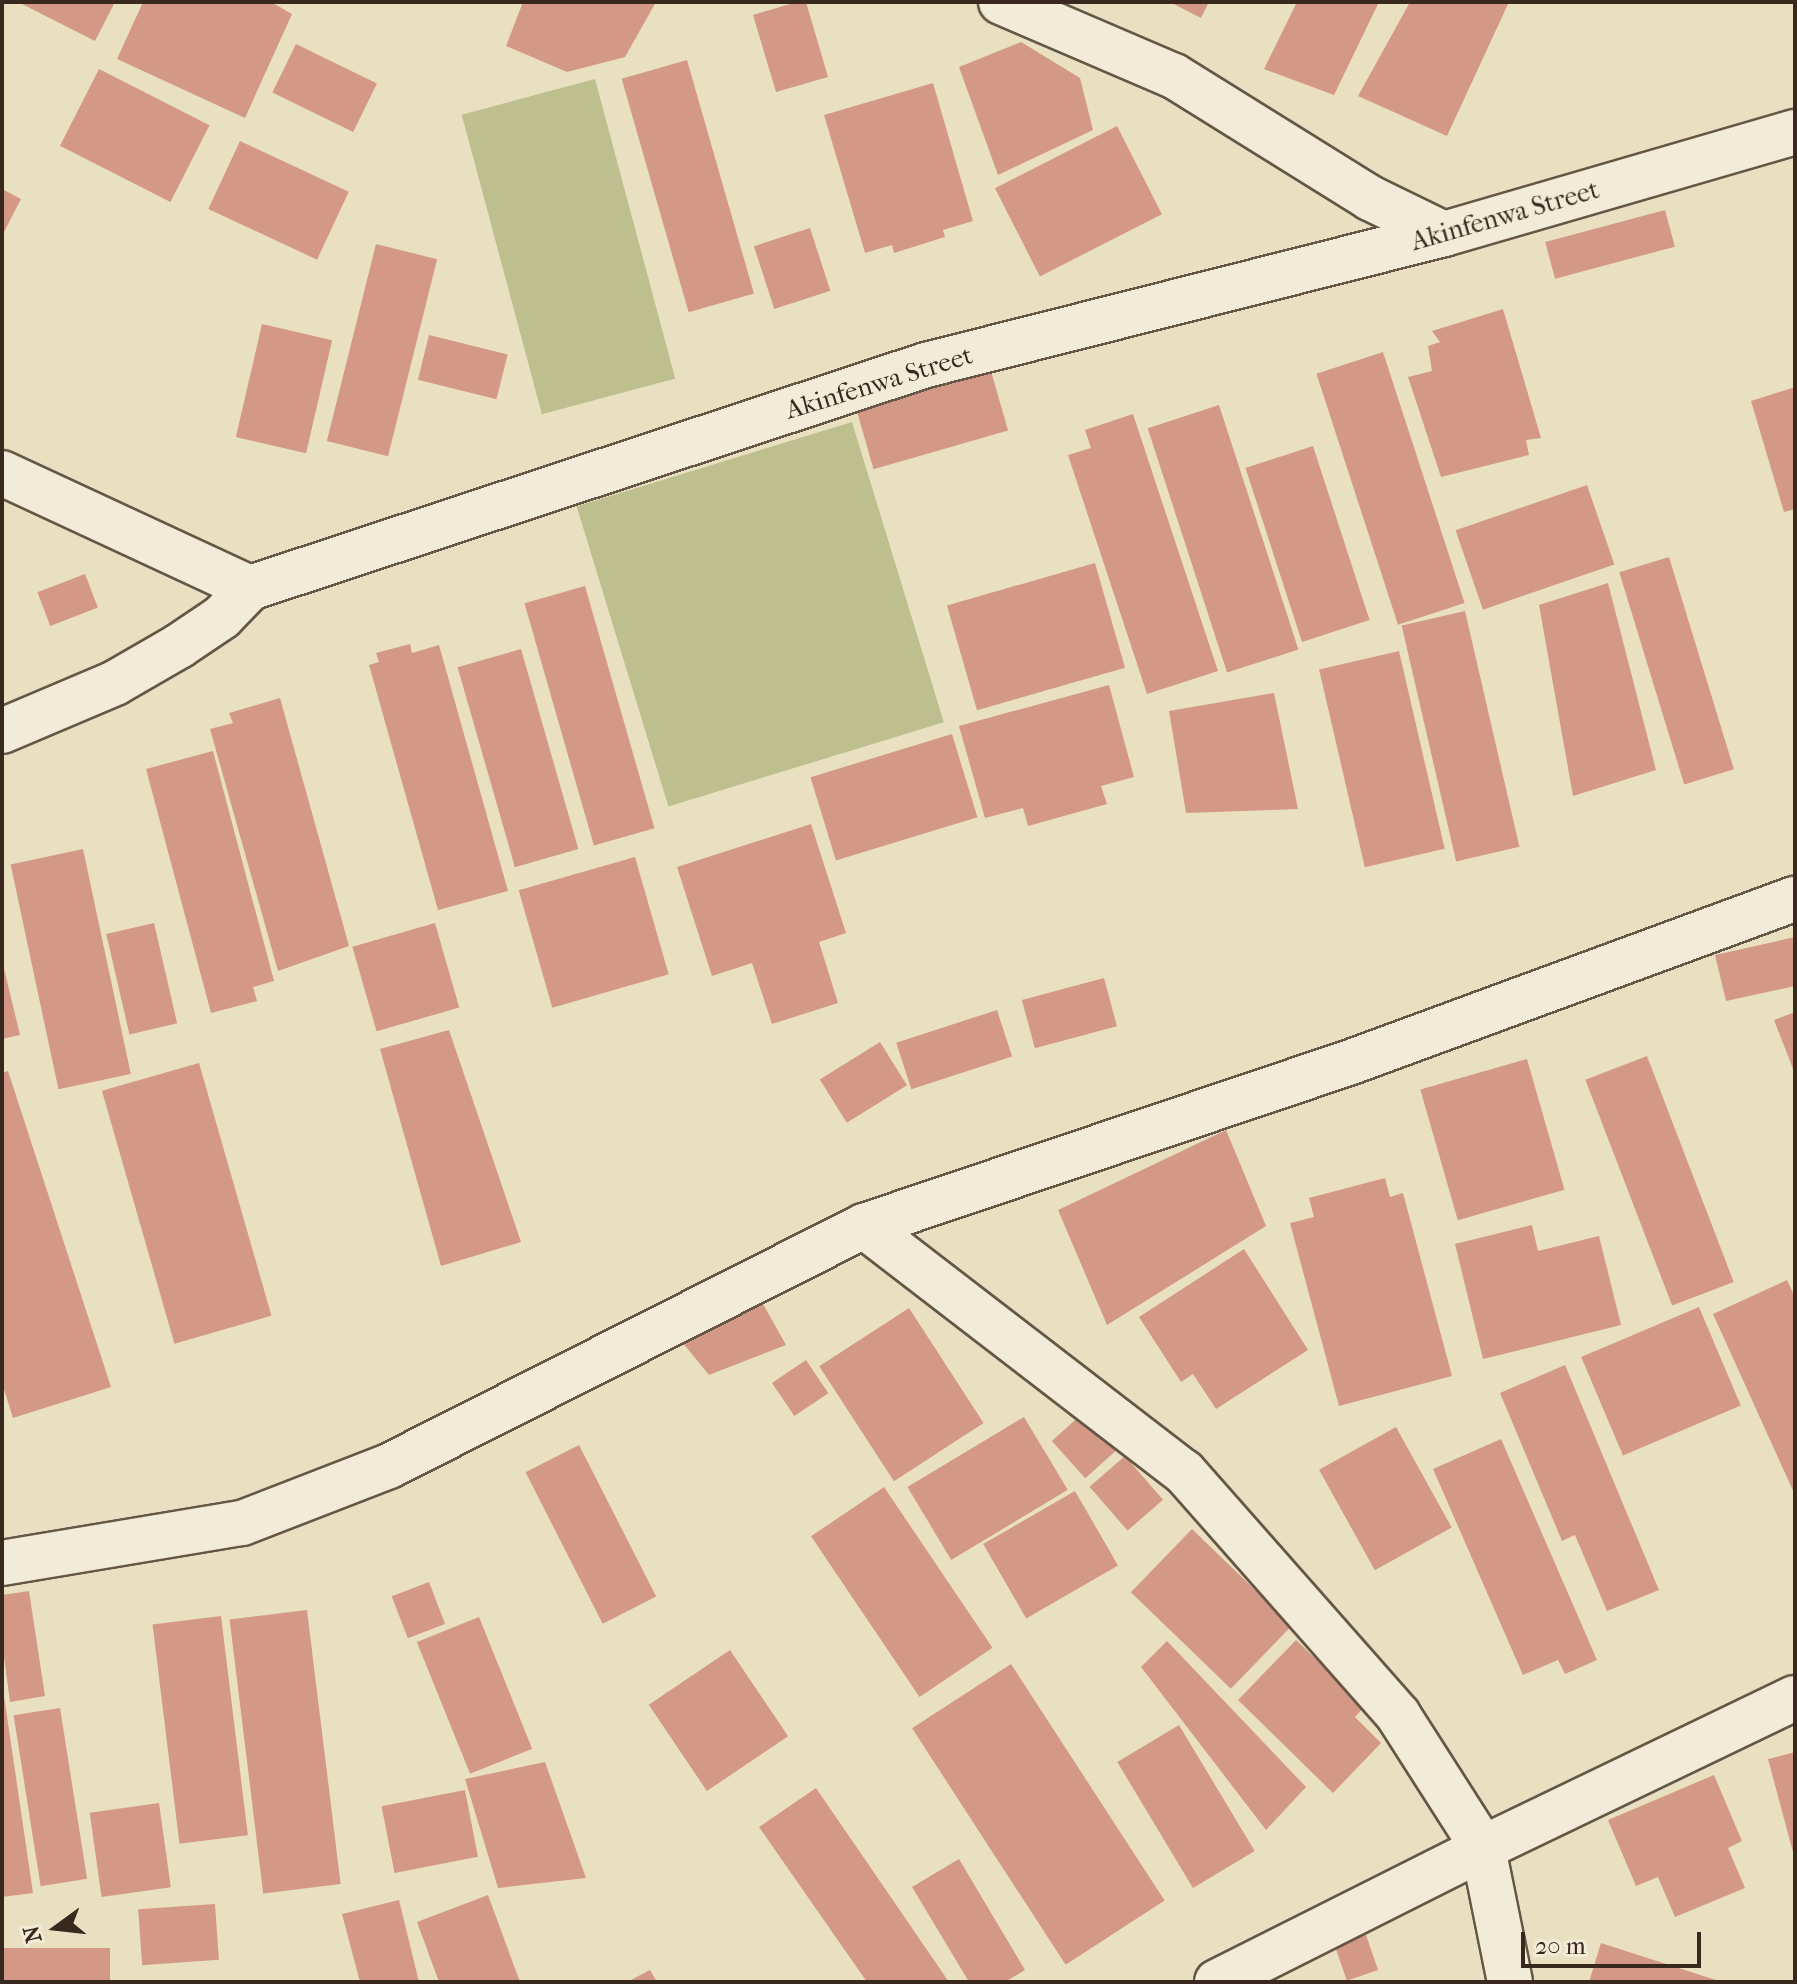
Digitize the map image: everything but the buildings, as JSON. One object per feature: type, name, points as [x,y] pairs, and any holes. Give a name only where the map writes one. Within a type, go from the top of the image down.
[{"type":"street","points":[[1001,2],[1174,76],[1370,198],[1444,234]]},
{"type":"street","name":"Akinfenwa Street","points":[[2,731],[115,683],[222,617],[250,588],[926,365],[1444,234],[1795,132]]},
{"type":"street","points":[[2,473],[250,588]]},
{"type":"street","points":[[2,1563],[242,1523],[374,1472],[864,1226],[1351,1062],[1795,899]]},
{"type":"street","points":[[864,1226],[1184,1472],[1398,1715],[1483,1848],[1510,1982]]},
{"type":"street","points":[[1217,1982],[1483,1848],[1795,1698]]},
{"type":"green space","points":[[595,79],[675,378],[542,414],[462,115]]},
{"type":"green space","points":[[852,422],[944,722],[668,806],[577,506]]}]
